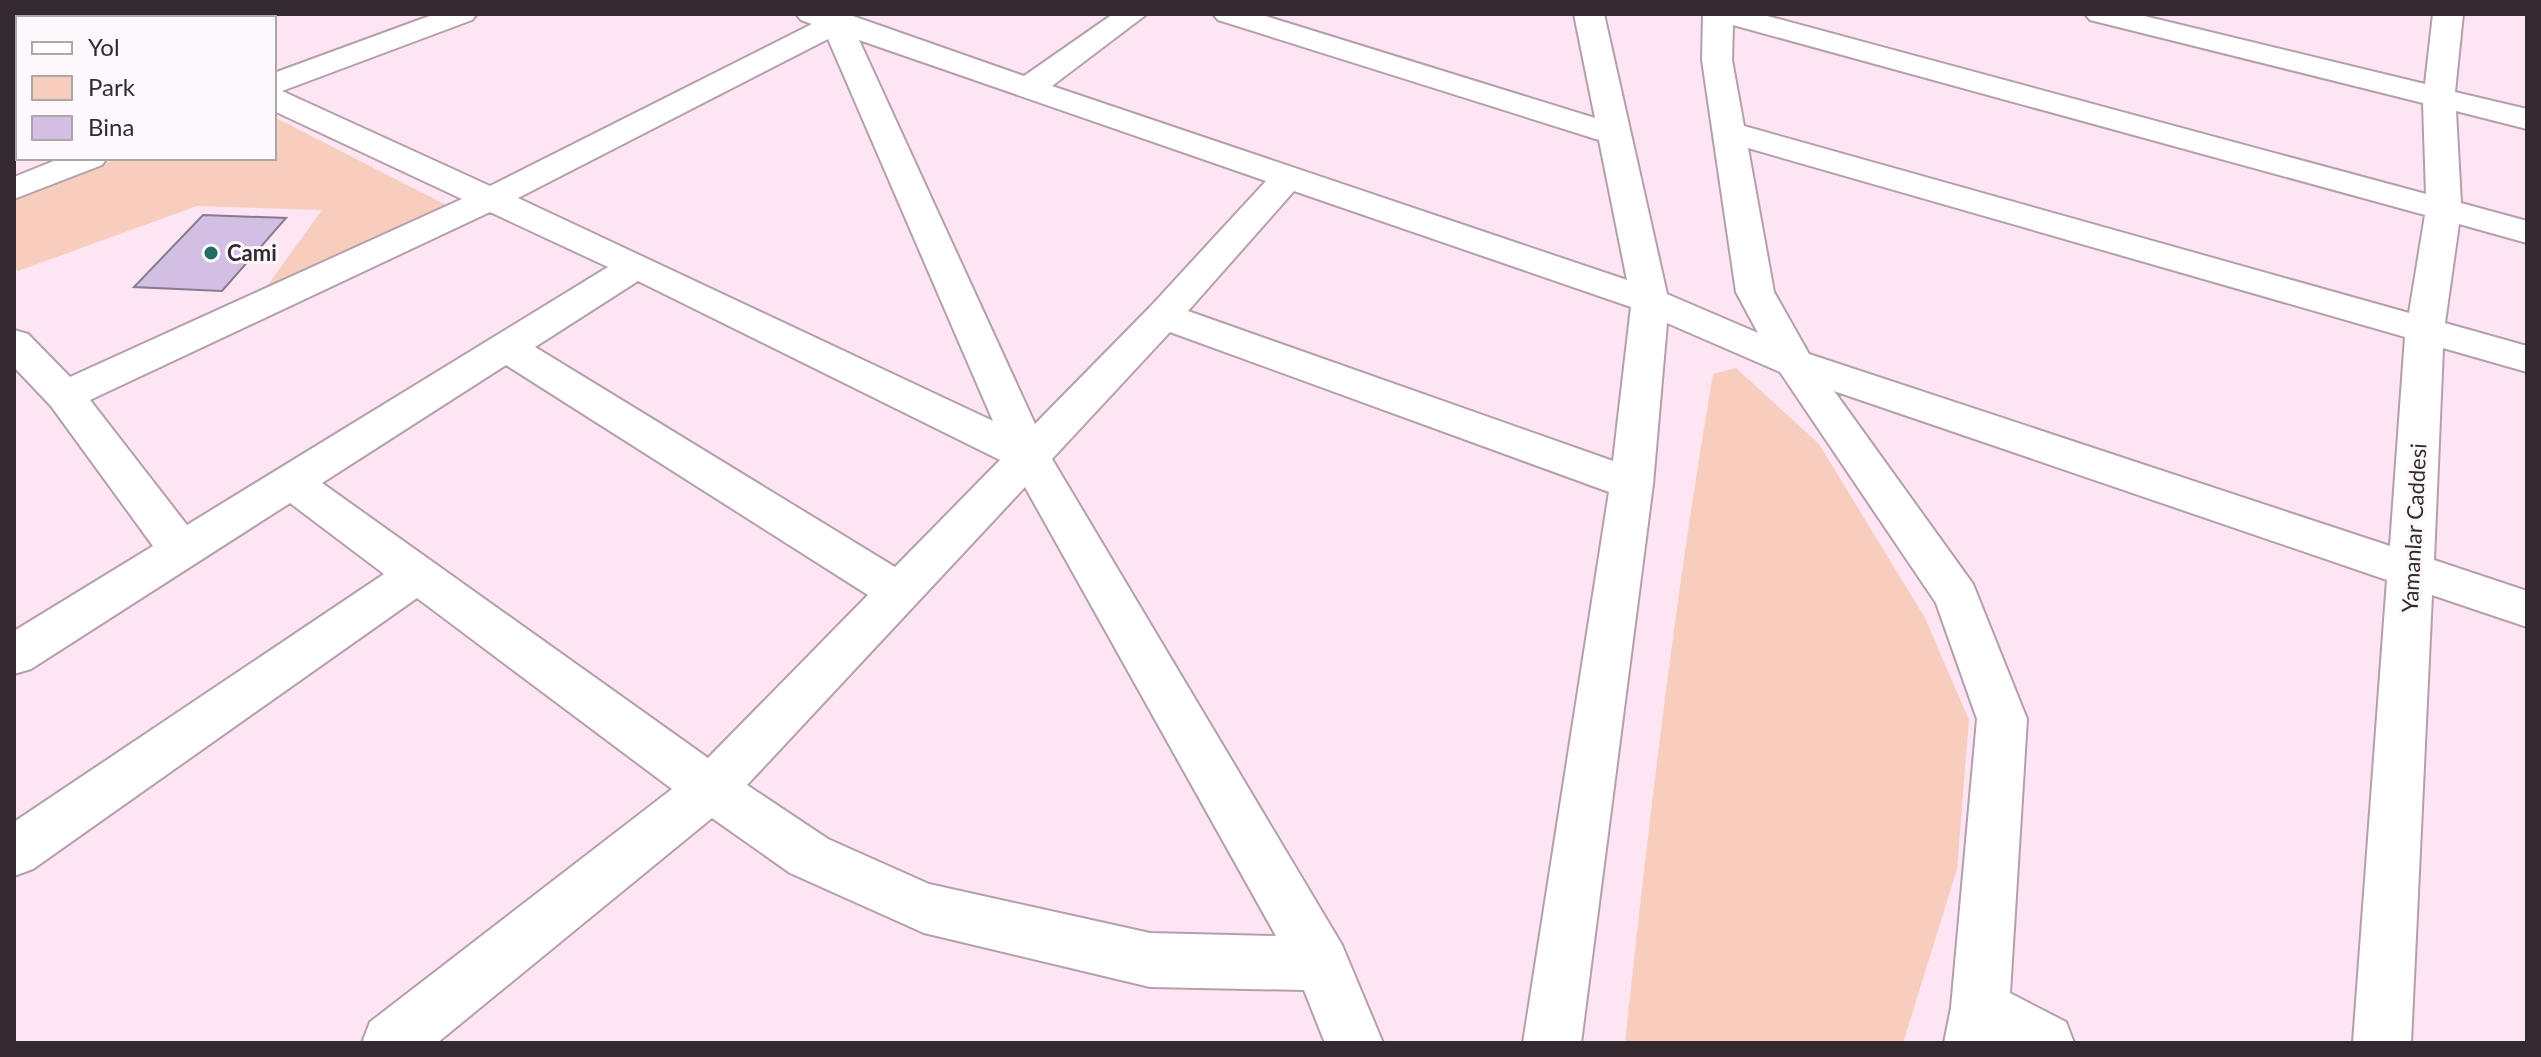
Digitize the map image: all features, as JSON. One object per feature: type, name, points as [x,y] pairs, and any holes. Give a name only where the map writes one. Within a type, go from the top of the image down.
[{"type":"street","points":[[367,14],[410,33]]},
{"type":"street","points":[[276,83],[462,14]]},
{"type":"street","points":[[1028,88],[1132,14]]},
{"type":"street","points":[[1228,14],[1614,134]]},
{"type":"street","points":[[1552,1043],[1632,484],[1650,301],[1589,14]]},
{"type":"street","points":[[1718,14],[1717,60],[1755,292],[1794,363],[1957,597],[2002,719],[1976,1026],[2045,1043]]},
{"type":"street","points":[[1727,14],[2527,232]]},
{"type":"street","points":[[2100,14],[2527,119]]},
{"type":"street","name":"Yamanlar Caddesi","points":[[2382,1043],[2425,330],[2444,209],[2439,98],[2448,14]]},
{"type":"street","points":[[827,17],[1029,456],[1322,964],[1354,1043]]},
{"type":"street","points":[[65,396],[490,199],[827,17],[1650,301],[1794,363],[2527,609]]},
{"type":"street","points":[[276,100],[636,266],[1029,456]]},
{"type":"street","points":[[1729,132],[2527,359]]},
{"type":"street","points":[[14,189],[85,160]]},
{"type":"street","points":[[391,1043],[711,789],[1163,316],[1288,177]]},
{"type":"street","points":[[14,655],[636,266]]},
{"type":"street","points":[[1163,316],[1632,484]]},
{"type":"street","points":[[14,343],[65,396],[181,550]]},
{"type":"street","points":[[506,347],[899,592]]},
{"type":"street","points":[[291,482],[711,789],[809,856],[924,908],[1150,960],[1322,964]]},
{"type":"street","points":[[14,852],[418,574]]},
{"type":"green space","points":[[276,118],[448,206],[265,289],[322,210],[197,206],[18,271],[14,267],[14,199],[114,160],[276,160]]},
{"type":"green space","points":[[1736,368],[1819,444],[1925,618],[1969,720],[1957,869],[1903,1043],[1625,1043],[1664,708],[1699,457],[1713,374]]},
{"type":"building","name":"Cami","points":[[203,215],[286,218],[222,291],[134,287]]},
{"type":"place","name":"Cami","points":[[211,253]]}]
